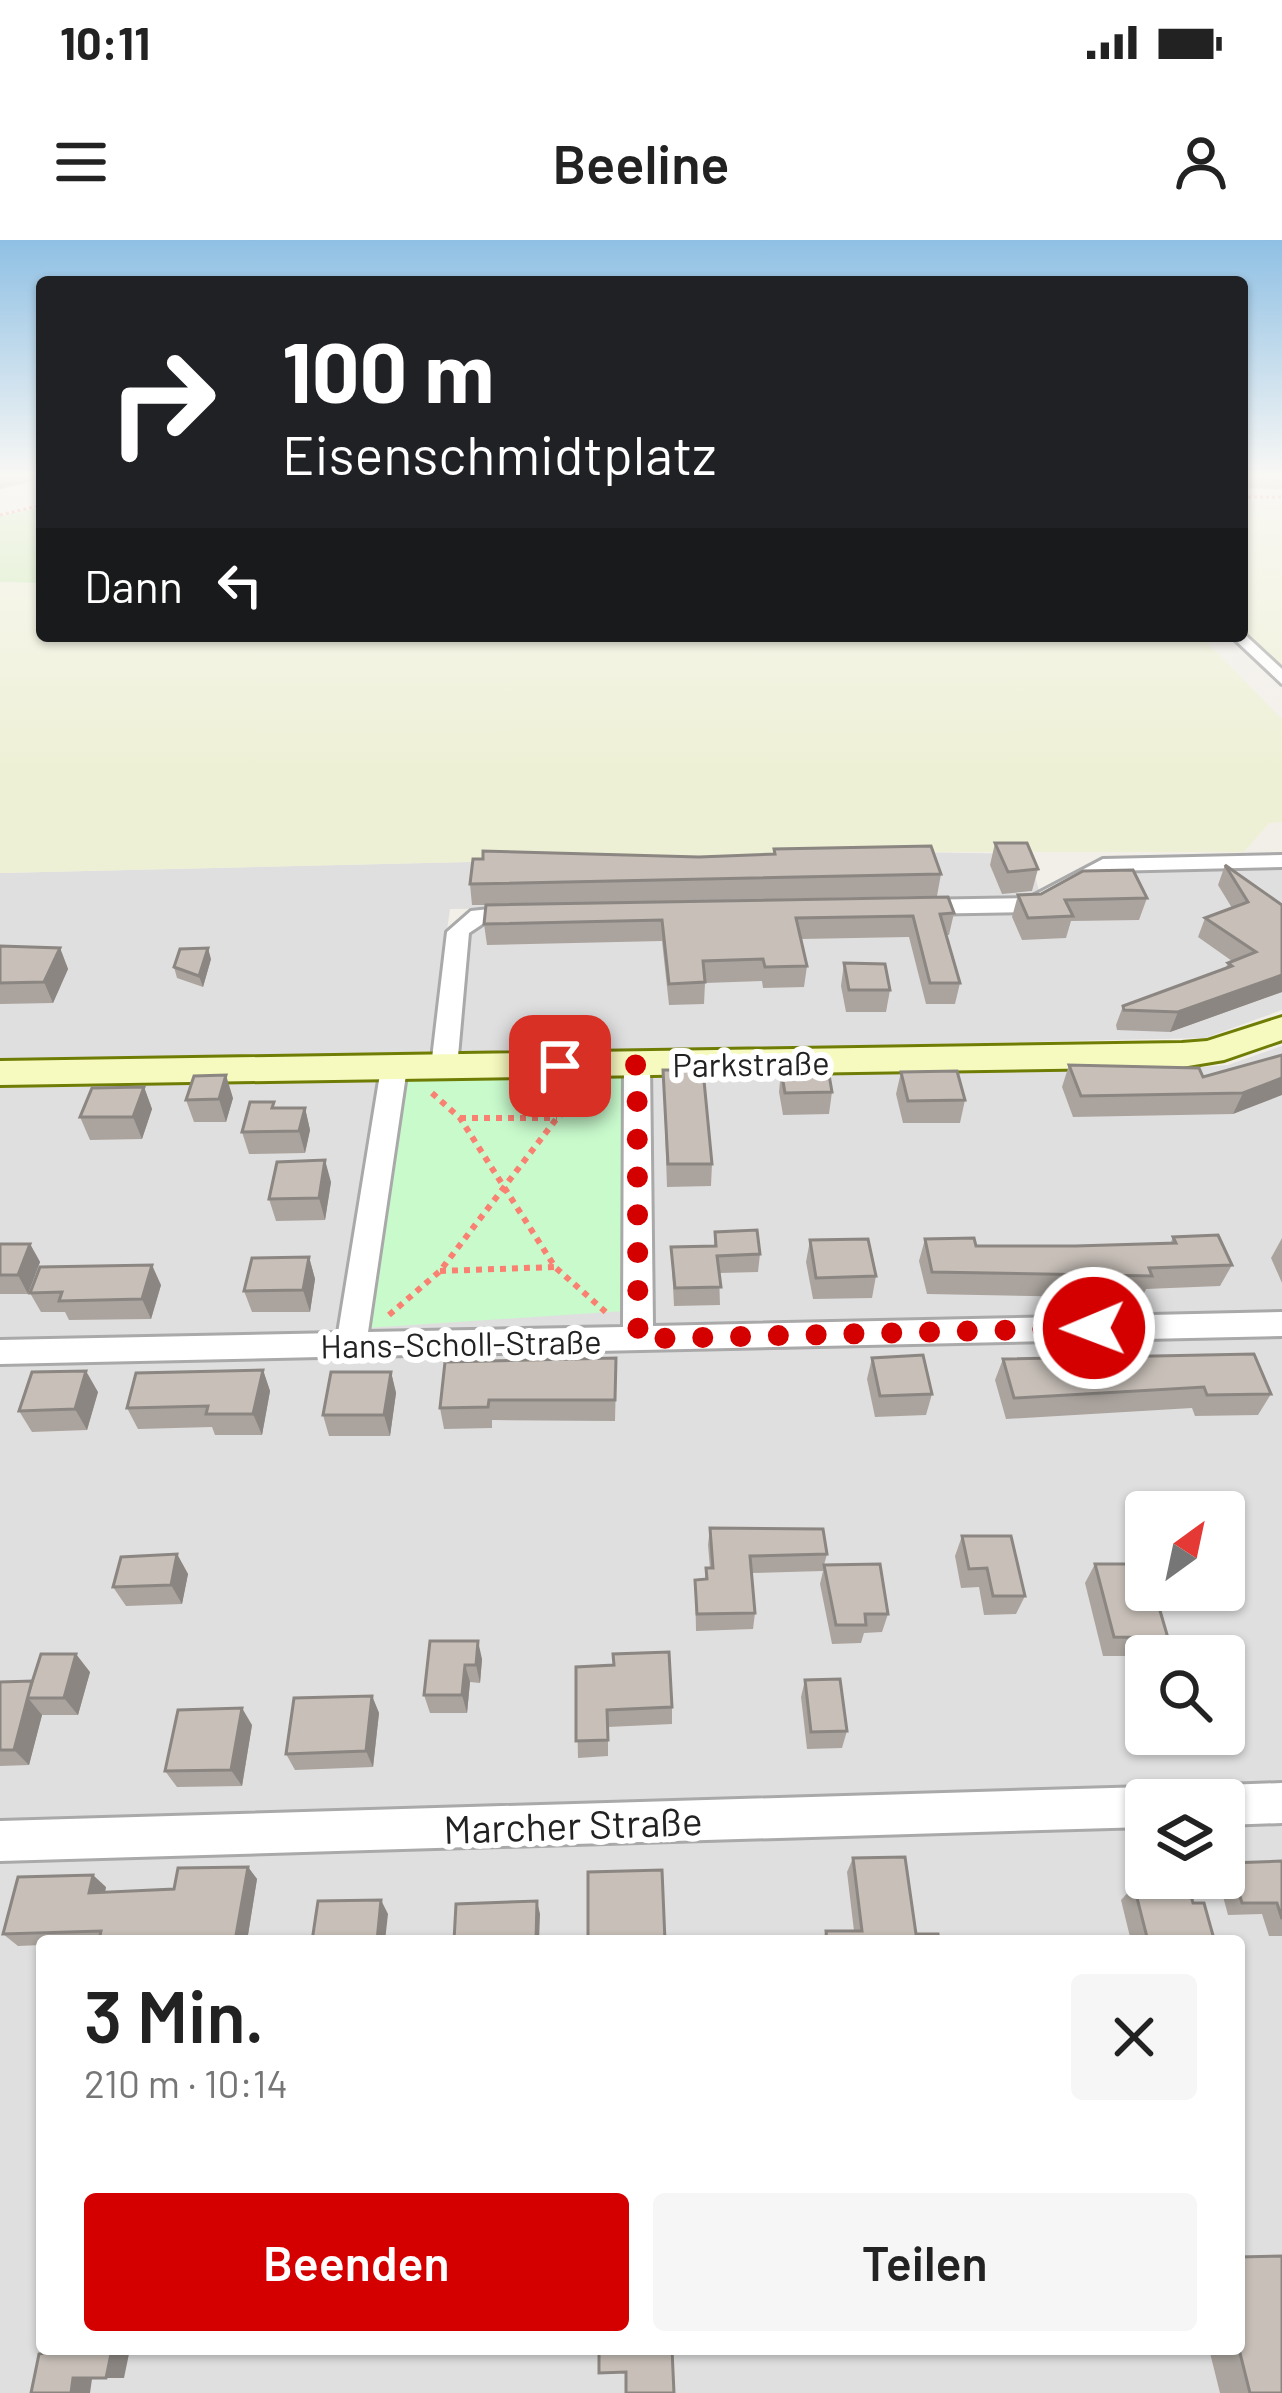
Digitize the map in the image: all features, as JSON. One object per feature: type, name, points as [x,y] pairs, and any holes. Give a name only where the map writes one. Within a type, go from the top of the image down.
[{"type":"street","points":[[1245,642],[1282,679]]},
{"type":"street","points":[[892,907],[1033,905],[1103,865],[1282,861]]},
{"type":"street","points":[[444,1067],[462,925],[479,914],[541,912]]},
{"type":"street","name":"Parkstraße","points":[[0,1073],[1182,1055],[1210,1052],[1282,1028]]},
{"type":"street","points":[[637,1065],[638,1339]]},
{"type":"street","points":[[351,1345],[394,1068]]},
{"type":"street","name":"Hans-Scholl-Straße","points":[[0,1352],[1282,1324]]},
{"type":"street","points":[[1245,1804],[1282,1803]]},
{"type":"street","name":"Marcher Straße","points":[[0,1841],[1125,1808]]},
{"type":"path","points":[[351,1345],[440,1271],[557,1118],[593,1089],[637,1065]]},
{"type":"path","points":[[394,1068],[460,1118],[555,1267],[638,1339]]},
{"type":"path","points":[[460,1118],[557,1118]]},
{"type":"path","points":[[440,1271],[555,1267]]},
{"type":"shaded area","points":[[901,852],[1029,854],[1040,894],[1030,901],[450,909],[429,1055],[0,1062],[0,873]]},
{"type":"shaded area","points":[[1282,866],[1282,1010],[1205,1038],[454,1055],[465,934],[472,920],[1035,909],[1105,869]]},
{"type":"shaded area","points":[[1282,1046],[1282,2393],[0,2393],[0,1073],[1162,1070],[1228,1065]]},
{"type":"green space","points":[[0,575],[36,575],[36,583],[0,582]]},
{"type":"green space","points":[[1248,575],[1282,575],[1282,668],[1248,634]]},
{"type":"green space","points":[[0,582],[36,583],[36,642],[1207,642],[1282,719],[1282,822],[1269,823],[1244,852],[901,852],[0,873]]},
{"type":"green space","points":[[629,1075],[624,1311],[366,1328],[407,1079]]},
{"type":"building","points":[[995,843],[1027,843],[1038,869],[1008,872]]},
{"type":"building","points":[[931,846],[941,874],[470,884],[473,859],[483,859],[483,851],[699,857],[775,854],[774,849]]},
{"type":"building","points":[[1225,865],[1282,905],[1282,975],[1178,1012],[1124,1010],[1123,1006],[1232,966],[1228,963],[1256,952],[1205,918],[1248,902]]},
{"type":"building","points":[[1133,870],[1147,898],[1065,900],[1073,916],[1028,918],[1018,895],[1041,894],[1083,871]]},
{"type":"building","points":[[948,897],[954,913],[940,914],[960,983],[930,983],[913,916],[796,918],[807,966],[765,967],[763,959],[703,961],[705,982],[669,984],[662,920],[484,924],[486,905]]},
{"type":"building","points":[[0,946],[60,948],[44,982],[0,983]]},
{"type":"building","points":[[208,948],[199,976],[174,967],[180,949]]},
{"type":"building","points":[[844,963],[885,964],[890,990],[849,990]]},
{"type":"building","points":[[1282,1055],[1282,1078],[1243,1093],[1081,1096],[1069,1065],[1199,1068],[1203,1077]]},
{"type":"building","points":[[828,1069],[832,1092],[785,1093],[781,1070]]},
{"type":"building","points":[[663,1070],[703,1070],[712,1164],[668,1164]]},
{"type":"building","points":[[957,1071],[965,1100],[908,1101],[901,1072]]},
{"type":"building","points":[[226,1075],[219,1099],[186,1100],[194,1076]]},
{"type":"building","points":[[144,1087],[133,1117],[80,1117],[92,1088]]},
{"type":"building","points":[[250,1102],[305,1108],[299,1131],[242,1132]]},
{"type":"building","points":[[325,1160],[319,1198],[269,1199],[277,1162]]},
{"type":"building","points":[[757,1230],[760,1254],[717,1256],[721,1287],[675,1288],[671,1247],[716,1246],[715,1232]]},
{"type":"building","points":[[1218,1235],[1232,1265],[1149,1268],[1152,1276],[932,1272],[925,1239],[974,1238],[976,1246],[1075,1246],[1176,1243],[1173,1237]]},
{"type":"building","points":[[868,1239],[876,1276],[816,1278],[810,1240]]},
{"type":"building","points":[[0,1244],[30,1244],[18,1275],[0,1275]]},
{"type":"building","points":[[309,1257],[303,1290],[244,1291],[252,1258]]},
{"type":"building","points":[[152,1265],[142,1299],[59,1301],[62,1292],[30,1293],[40,1267]]},
{"type":"building","points":[[1254,1354],[1271,1394],[1207,1395],[1204,1387],[1014,1398],[1003,1359]]},
{"type":"building","points":[[923,1355],[932,1394],[880,1396],[872,1358]]},
{"type":"building","points":[[616,1358],[615,1400],[489,1400],[488,1407],[440,1408],[445,1362]]},
{"type":"building","points":[[263,1370],[253,1414],[206,1414],[208,1406],[127,1408],[136,1373]]},
{"type":"building","points":[[86,1371],[75,1409],[19,1411],[32,1372]]},
{"type":"building","points":[[331,1372],[391,1372],[384,1415],[323,1415]]},
{"type":"building","points":[[710,1528],[823,1529],[827,1554],[750,1556],[755,1613],[697,1614],[695,1580],[707,1579],[706,1568],[713,1568]]},
{"type":"building","points":[[962,1536],[1011,1536],[1025,1596],[993,1596],[987,1568],[969,1569]]},
{"type":"building","points":[[177,1554],[171,1585],[113,1587],[121,1557]]},
{"type":"building","points":[[880,1564],[888,1614],[865,1614],[866,1625],[836,1625],[824,1565]]},
{"type":"building","points":[[1095,1564],[1125,1564],[1125,1611],[1160,1611],[1167,1635],[1114,1637]]},
{"type":"building","points":[[430,1641],[478,1641],[476,1665],[465,1665],[462,1695],[424,1695]]},
{"type":"building","points":[[669,1652],[672,1707],[607,1710],[608,1740],[576,1741],[576,1667],[614,1665],[613,1654]]},
{"type":"building","points":[[41,1654],[76,1654],[64,1698],[27,1698]]},
{"type":"building","points":[[840,1679],[847,1731],[811,1732],[805,1680]]},
{"type":"building","points":[[32,1681],[14,1750],[0,1750],[0,1682]]},
{"type":"building","points":[[372,1696],[366,1751],[286,1754],[294,1698]]},
{"type":"building","points":[[242,1708],[231,1770],[165,1771],[178,1710]]},
{"type":"building","points":[[905,1857],[916,1934],[938,1935],[826,1935],[826,1931],[862,1931],[853,1858]]},
{"type":"building","points":[[1282,1861],[1282,1919],[1277,1903],[1242,1903],[1245,1862]]},
{"type":"building","points":[[248,1867],[236,1935],[3,1934],[18,1877],[93,1875],[89,1893],[174,1889],[178,1868]]},
{"type":"building","points":[[662,1870],[665,1935],[588,1935],[588,1872]]},
{"type":"building","points":[[1137,1899],[1204,1903],[1213,1935],[1146,1935]]},
{"type":"building","points":[[381,1900],[378,1935],[313,1935],[318,1901]]},
{"type":"building","points":[[537,1901],[536,1935],[454,1935],[456,1904]]},
{"type":"building","points":[[1282,2256],[1282,2393],[1250,2393],[1240,2355],[1245,2355],[1245,2257]]},
{"type":"building","points":[[39,2355],[111,2355],[106,2378],[73,2378],[71,2393],[31,2393]]},
{"type":"building","points":[[599,2355],[672,2355],[674,2393],[626,2393],[626,2372],[599,2373]]},
{"type":"route","points":[[560,1066],[637,1065],[638,1339],[1094,1328]]}]
